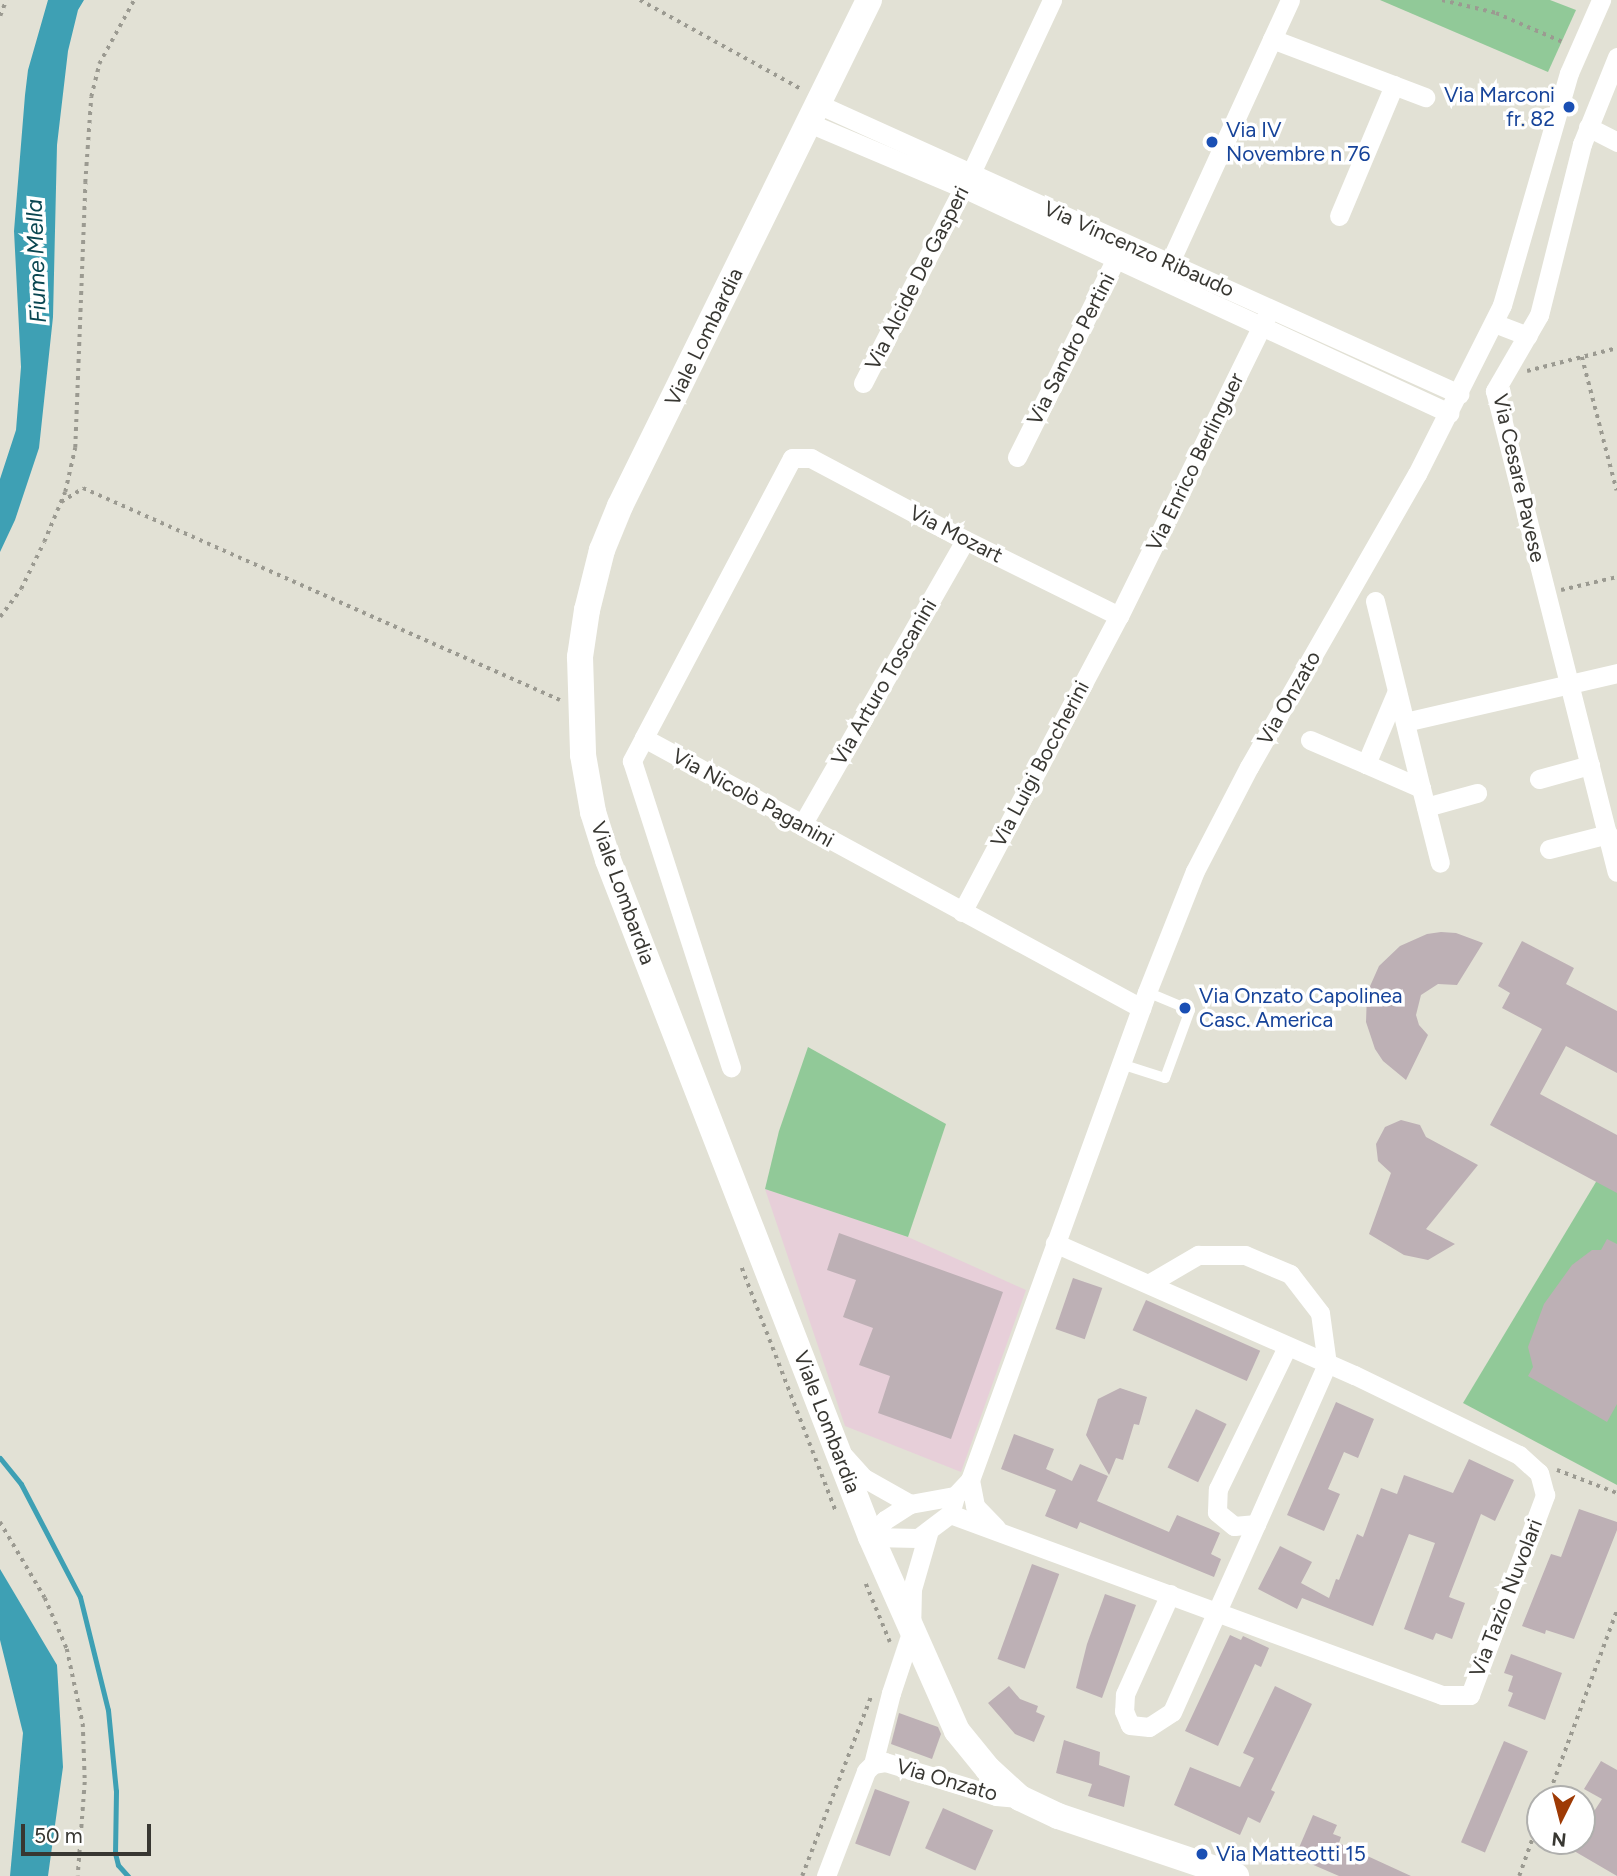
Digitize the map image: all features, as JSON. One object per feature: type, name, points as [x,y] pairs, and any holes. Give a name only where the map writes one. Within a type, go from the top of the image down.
[{"type":"street","name":"Viale Lombardia","points":[[869,0],[620,506],[602,550],[587,611],[580,657],[579,703],[583,755],[593,812],[608,860],[871,1537],[902,1641],[957,1731],[988,1769],[1020,1798],[1058,1816],[1236,1876]]},
{"type":"street","name":"Via Alcide De Gasperi","points":[[863,383],[967,180],[1052,0]]},
{"type":"street","points":[[1166,271],[1290,0]]},
{"type":"street","name":"Via Onzato","points":[[970,1480],[1144,1000],[1195,871],[1249,767],[1340,611],[1449,413],[1494,323],[1502,305],[1540,169],[1579,50],[1601,0]]},
{"type":"street","points":[[1272,38],[1425,97]]},
{"type":"street","name":"Via Cesare Pavese","points":[[1617,57],[1588,127],[1539,315],[1495,391],[1617,872]]},
{"type":"street","points":[[1339,216],[1394,85]]},
{"type":"street","name":"Via Vincenzo Ribaudo","points":[[816,109],[1166,271],[1271,308],[1459,394]]},
{"type":"street","points":[[1588,127],[1617,142]]},
{"type":"street","name":"Via Sandro Pertini","points":[[1017,457],[1120,250]]},
{"type":"street","name":"Via Vincenzo Ribaudo","points":[[1166,271],[1261,326],[1449,413]]},
{"type":"street","name":"Via Enrico Berlinguer","points":[[1119,615],[1271,308]]},
{"type":"street","points":[[1494,323],[1528,336]]},
{"type":"street","name":"Via Mozart","points":[[644,738],[792,458],[811,458],[965,540],[1119,615]]},
{"type":"street","name":"Via Arturo Toscanini","points":[[802,825],[965,540]]},
{"type":"street","points":[[1375,601],[1440,863]]},
{"type":"street","name":"Via Luigi Boccherini","points":[[961,912],[1119,615]]},
{"type":"street","points":[[1405,722],[1617,673]]},
{"type":"street","points":[[1366,764],[1397,691]]},
{"type":"street","points":[[644,738],[632,761],[731,1067]]},
{"type":"street","name":"Via Nicolò Paganini","points":[[644,738],[961,912],[1144,1000]]},
{"type":"street","points":[[1310,740],[1366,764],[1424,797],[1477,793]]},
{"type":"street","points":[[1539,779],[1590,765]]},
{"type":"street","points":[[1549,849],[1608,834]]},
{"type":"street","points":[[1055,1243],[1150,1283],[1519,1455],[1539,1473]]},
{"type":"street","points":[[1150,1283],[1198,1255],[1245,1255],[1290,1274],[1320,1312],[1327,1364],[1172,1712],[1149,1727],[1130,1725],[1124,1711],[1125,1694],[1170,1594]]},
{"type":"street","points":[[1256,1524],[1234,1526],[1217,1512],[1218,1489],[1287,1347]]},
{"type":"street","points":[[837,1448],[864,1478],[910,1504],[952,1505]]},
{"type":"street","name":"Via Tazio Nuvolari","points":[[952,1505],[997,1528],[1442,1695],[1470,1695],[1545,1495],[1539,1473]]},
{"type":"street","points":[[871,1537],[918,1538],[952,1505],[970,1480]]},
{"type":"street","points":[[970,1480],[975,1506],[997,1528]]},
{"type":"street","points":[[871,1537],[885,1520],[910,1504]]},
{"type":"street","name":"Via Onzato","points":[[826,1876],[866,1771],[873,1764],[891,1693],[912,1589],[929,1530]]},
{"type":"street","name":"Via Onzato","points":[[873,1764],[885,1762],[996,1796],[1020,1798]]},
{"type":"lane","points":[[1121,1064],[1165,1078],[1191,1010],[1144,1000]]},
{"type":"path","points":[[0,16],[6,0]]},
{"type":"path","points":[[0,617],[21,589],[61,502],[75,449],[84,197],[91,97],[99,64],[134,0]]},
{"type":"path","points":[[640,0],[816,109]]},
{"type":"path","points":[[1441,0],[1496,13],[1579,50]]},
{"type":"path","points":[[1503,377],[1617,348]]},
{"type":"path","points":[[1582,357],[1617,491]]},
{"type":"path","points":[[61,502],[83,488],[562,701]]},
{"type":"path","points":[[1546,594],[1617,577]]},
{"type":"path","points":[[562,710],[563,691]]},
{"type":"path","points":[[738,1260],[837,1513]]},
{"type":"path","points":[[1539,1473],[1557,1470],[1617,1493]]},
{"type":"path","points":[[0,1522],[45,1598],[67,1649],[83,1724],[85,1782],[78,1876]]},
{"type":"path","points":[[862,1574],[902,1641]]},
{"type":"path","points":[[1551,1785],[1617,1610]]},
{"type":"path","points":[[802,1876],[869,1697],[879,1689]]},
{"type":"path","points":[[1518,1876],[1526,1855]]},
{"type":"shaded area","points":[[765,1189],[908,1237],[1026,1290],[961,1472],[845,1426]]},
{"type":"green space","points":[[1380,0],[1550,0],[1576,10],[1548,72]]},
{"type":"green space","points":[[808,1047],[946,1124],[908,1237],[765,1189],[779,1131]]},
{"type":"green space","points":[[1617,1147],[1617,1485],[1463,1403]]},
{"type":"water","name":"Fiume Mella","points":[[48,0],[84,0],[78,10],[68,51],[57,145],[53,317],[39,448],[15,520],[0,552],[0,479],[16,430],[21,367],[14,231],[25,95],[28,70]]},
{"type":"water","points":[[0,1569],[57,1665],[63,1767],[48,1876],[10,1876],[23,1733],[0,1640]]},
{"type":"building","points":[[1456,933],[1483,943],[1457,985],[1438,984],[1421,995],[1416,1015],[1419,1025],[1428,1035],[1406,1080],[1383,1061],[1375,1049],[1366,1022],[1367,993],[1379,966],[1400,946],[1427,934]]},
{"type":"building","points":[[1522,941],[1574,968],[1566,984],[1617,1011],[1617,1073],[1566,1046],[1540,1094],[1617,1135],[1617,1193],[1490,1125],[1542,1029],[1502,1008],[1510,993],[1498,986]]},
{"type":"building","points":[[1401,1120],[1420,1125],[1426,1137],[1478,1165],[1426,1229],[1455,1244],[1428,1260],[1404,1255],[1369,1234],[1391,1173],[1378,1161],[1376,1144],[1385,1127]]},
{"type":"building","points":[[839,1233],[1003,1292],[951,1439],[878,1413],[890,1376],[859,1365],[873,1328],[843,1317],[856,1280],[827,1270]]},
{"type":"building","points":[[1607,1239],[1617,1244],[1617,1404],[1607,1422],[1528,1376],[1533,1367],[1528,1347],[1544,1304],[1572,1265],[1592,1250],[1601,1250]]},
{"type":"building","points":[[1073,1278],[1102,1288],[1085,1339],[1055,1329]]},
{"type":"building","points":[[1146,1300],[1260,1351],[1247,1381],[1133,1330]]},
{"type":"building","points":[[1120,1388],[1147,1397],[1139,1425],[1134,1424],[1123,1460],[1116,1458],[1109,1475],[1086,1435],[1098,1399]]},
{"type":"building","points":[[1336,1402],[1374,1419],[1358,1458],[1344,1452],[1328,1489],[1340,1494],[1324,1531],[1287,1515]]},
{"type":"building","points":[[1196,1409],[1227,1424],[1198,1482],[1168,1467]]},
{"type":"building","points":[[1014,1434],[1054,1449],[1046,1469],[1072,1481],[1080,1464],[1108,1476],[1097,1501],[1169,1532],[1177,1515],[1220,1533],[1211,1554],[1221,1559],[1214,1577],[1080,1522],[1077,1529],[1045,1516],[1056,1490],[1001,1469]]},
{"type":"building","points":[[1469,1459],[1514,1480],[1495,1521],[1481,1514],[1449,1597],[1465,1603],[1452,1639],[1436,1633],[1433,1640],[1404,1629],[1435,1543],[1409,1534],[1373,1626],[1302,1598],[1297,1609],[1258,1589],[1280,1546],[1312,1562],[1301,1583],[1329,1598],[1357,1534],[1363,1537],[1381,1488],[1397,1494],[1404,1475],[1453,1493]]},
{"type":"building","points":[[1579,1509],[1617,1522],[1617,1530],[1574,1639],[1546,1630],[1545,1634],[1522,1626],[1551,1554],[1561,1557]]},
{"type":"building","points":[[1032,1564],[1059,1574],[1025,1669],[997,1659]]},
{"type":"building","points":[[1105,1594],[1136,1605],[1102,1698],[1076,1688],[1087,1644]]},
{"type":"building","points":[[1230,1635],[1241,1640],[1243,1636],[1269,1648],[1261,1667],[1255,1664],[1218,1746],[1185,1731]]},
{"type":"building","points":[[1511,1654],[1562,1673],[1545,1720],[1508,1706],[1513,1693],[1508,1691],[1513,1676],[1504,1673]]},
{"type":"building","points":[[1009,1686],[1020,1699],[1038,1706],[1036,1712],[1045,1716],[1034,1742],[1015,1734],[988,1703]]},
{"type":"building","points":[[1275,1686],[1312,1704],[1271,1790],[1275,1792],[1260,1823],[1248,1817],[1240,1835],[1174,1805],[1190,1767],[1240,1787],[1254,1758],[1243,1753]]},
{"type":"building","points":[[899,1713],[938,1727],[941,1734],[932,1759],[891,1744]]},
{"type":"building","points":[[1064,1740],[1100,1752],[1099,1765],[1130,1776],[1124,1807],[1088,1796],[1092,1784],[1056,1773]]},
{"type":"building","points":[[1504,1741],[1528,1751],[1485,1852],[1461,1842]]},
{"type":"building","points":[[1601,1761],[1617,1770],[1617,1876],[1581,1855],[1596,1855],[1596,1808],[1602,1799],[1596,1796],[1596,1785],[1586,1785]]},
{"type":"building","points":[[875,1789],[910,1802],[890,1856],[855,1844]]},
{"type":"building","points":[[943,1808],[993,1830],[975,1871],[925,1848]]},
{"type":"building","points":[[1313,1815],[1337,1825],[1333,1834],[1341,1837],[1339,1843],[1411,1876],[1339,1876],[1295,1857]]},
{"type":"waterway","points":[[0,1458],[21,1484],[80,1597],[108,1710],[116,1791],[115,1853],[118,1865],[128,1876]]},
{"type":"place","name":"Via Marconi fr. 82","points":[[1569,107]]},
{"type":"place","name":"Via IV Novembre n 76","points":[[1212,142]]},
{"type":"place","name":"Via Onzato Capolinea Casc. America","points":[[1185,1008]]},
{"type":"place","name":"Via Matteotti 15","points":[[1202,1854]]}]
